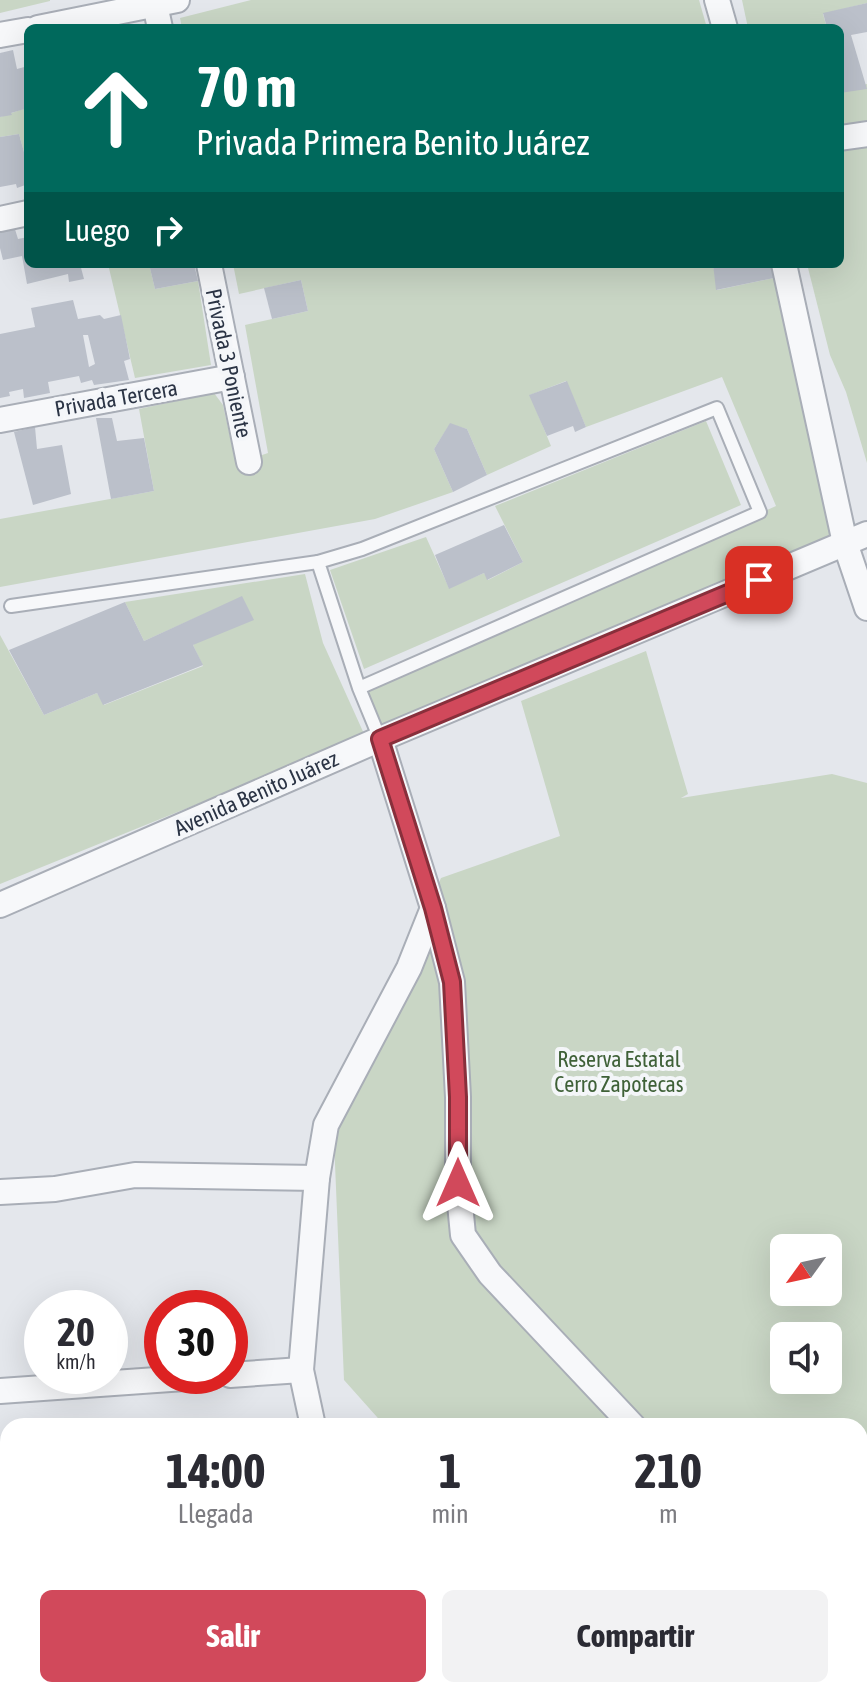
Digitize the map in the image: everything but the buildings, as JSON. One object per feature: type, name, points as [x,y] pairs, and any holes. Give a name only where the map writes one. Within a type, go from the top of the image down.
[{"type":"street","points":[[721,1],[724,24]]},
{"type":"street","points":[[63,24],[162,8]]},
{"type":"street","points":[[0,35],[24,31]]},
{"type":"street","points":[[844,137],[867,134]]},
{"type":"street","points":[[0,219],[24,214]]},
{"type":"street","name":"Privada 3 Poniente","points":[[210,268],[249,462]]},
{"type":"street","points":[[785,268],[856,539],[867,608]]},
{"type":"street","name":"Privada Tercera","points":[[0,420],[232,377]]},
{"type":"street","name":"Avenida Benito Juárez","points":[[0,905],[380,739],[856,539]]},
{"type":"street","points":[[380,739],[433,908],[452,982],[458,1097],[458,1183],[463,1235],[490,1274],[625,1418]]},
{"type":"street","points":[[311,1418],[301,1370],[317,1178],[326,1125],[409,968],[433,908]]},
{"type":"street","points":[[0,1192],[55,1189],[135,1175],[317,1178]]},
{"type":"street","points":[[248,1374],[301,1370]]},
{"type":"street","points":[[0,1391],[144,1381]]},
{"type":"lane","points":[[11,606],[318,562],[362,549],[717,408],[760,512],[359,688]]},
{"type":"lane","points":[[318,562],[359,688],[380,739]]},
{"type":"green space","points":[[0,0],[50,0],[50,1],[0,13]]},
{"type":"green space","points":[[251,0],[699,0],[706,24],[181,24],[180,18]]},
{"type":"green space","points":[[742,0],[867,0],[867,3],[823,14],[826,24],[747,24]]},
{"type":"green space","points":[[867,84],[867,463],[846,392],[830,355],[808,268],[844,268],[844,88]]},
{"type":"green space","points":[[24,109],[24,152],[19,134],[0,137],[0,117]]},
{"type":"green space","points":[[109,268],[150,268],[155,289],[198,281],[211,365],[135,378]]},
{"type":"green space","points":[[234,268],[714,268],[717,290],[774,278],[839,539],[385,737],[366,691],[776,506],[722,377],[586,427],[566,381],[530,395],[551,446],[487,475],[467,429],[450,424],[434,449],[453,492],[375,519],[0,587],[0,519],[154,491],[139,409],[214,393],[223,405],[236,464],[268,453],[245,325],[308,311],[301,280],[239,294]]},
{"type":"green space","points":[[706,421],[741,505],[364,669],[330,570],[426,537],[449,588],[484,573],[488,580],[523,562],[495,506]]},
{"type":"green space","points":[[305,574],[323,643],[365,736],[0,884],[0,635],[44,715],[97,693],[104,705],[203,666],[193,645],[242,597],[144,641],[125,602]]},
{"type":"green space","name":"Reserva Estatal Cerro Zapotecas","points":[[646,651],[688,794],[681,798],[832,774],[867,783],[867,1418],[378,1418],[344,1380],[333,1116],[441,878],[560,836],[521,701]]},
{"type":"route","points":[[458,1183],[458,1097],[452,982],[433,908],[380,739],[759,580]]}]
